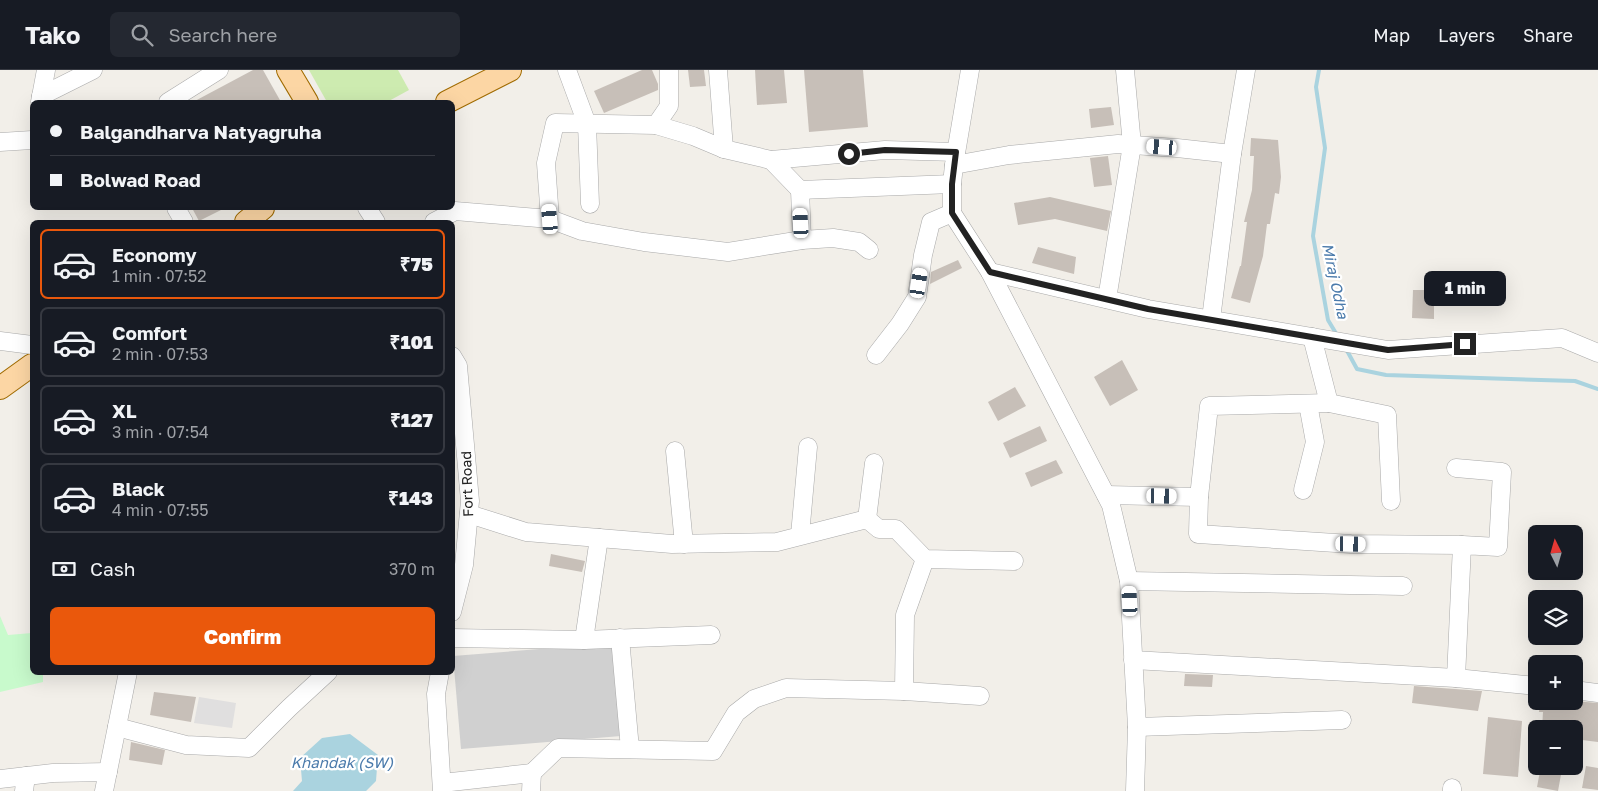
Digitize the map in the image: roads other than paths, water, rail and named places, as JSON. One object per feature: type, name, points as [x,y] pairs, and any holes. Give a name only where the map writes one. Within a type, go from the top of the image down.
[{"type":"main road","points":[[288,70],[306,100]]},
{"type":"main road","points":[[451,100],[510,70]]},
{"type":"main road","points":[[248,220],[261,210]]},
{"type":"main road","points":[[0,388],[30,366]]},
{"type":"street","points":[[40,99],[46,70]]},
{"type":"street","points":[[40,99],[93,70]]},
{"type":"street","points":[[171,100],[219,70]]},
{"type":"street","points":[[567,70],[587,124],[590,204]]},
{"type":"street","points":[[656,125],[669,106],[669,70]]},
{"type":"street","points":[[718,70],[724,149]]},
{"type":"street","points":[[970,70],[955,158],[952,184],[952,213],[990,272],[1111,505],[1129,581],[1137,727],[1135,791]]},
{"type":"street","points":[[1107,299],[1132,145],[1125,70]]},
{"type":"street","points":[[1211,319],[1232,154],[1246,70]]},
{"type":"street","points":[[550,219],[546,162],[555,123],[656,125],[694,136],[724,149],[771,160],[885,150],[981,159],[1118,144],[1232,154]]},
{"type":"street","points":[[0,142],[30,139]]},
{"type":"street","points":[[771,160],[800,190],[802,240]]},
{"type":"street","points":[[800,190],[952,184]]},
{"type":"street","points":[[438,220],[455,211],[550,219],[582,231],[644,242],[728,252],[802,240],[833,238],[859,242],[870,250]]},
{"type":"street","points":[[876,355],[900,324],[916,297],[931,222],[952,213]]},
{"type":"street","points":[[990,272],[1148,309],[1388,350],[1562,338],[1598,353]]},
{"type":"street","points":[[1312,337],[1329,403]]},
{"type":"street","points":[[0,341],[30,345]]},
{"type":"street","name":"Fort Road","points":[[455,361],[458,366],[470,501],[464,565],[455,600]]},
{"type":"street","points":[[1391,501],[1386,415],[1329,403],[1210,406],[1198,534],[1351,544],[1498,547],[1502,472],[1456,468]]},
{"type":"street","points":[[1303,490],[1315,442],[1308,404]]},
{"type":"street","points":[[800,535],[808,447]]},
{"type":"street","points":[[675,451],[684,544]]},
{"type":"street","points":[[867,518],[874,462]]},
{"type":"street","points":[[1106,495],[1200,497]]},
{"type":"street","points":[[469,514],[526,532],[684,544],[777,542],[867,518]]},
{"type":"street","points":[[867,518],[879,529],[896,529],[925,559],[1014,561]]},
{"type":"street","points":[[584,640],[599,538]]},
{"type":"street","points":[[1456,678],[1462,545]]},
{"type":"street","points":[[904,691],[905,614],[925,559]]},
{"type":"street","points":[[1129,581],[1402,586]]},
{"type":"street","points":[[455,638],[584,640],[711,635]]},
{"type":"street","points":[[620,638],[630,750]]},
{"type":"street","points":[[1133,660],[1456,678],[1528,685]]},
{"type":"street","points":[[104,791],[127,675]]},
{"type":"street","points":[[117,727],[186,745],[249,748],[325,675]]},
{"type":"street","points":[[439,675],[436,694],[442,787],[532,773],[558,748],[713,751],[736,713],[754,699],[786,688],[904,691],[980,696]]},
{"type":"street","points":[[1583,691],[1598,693]]},
{"type":"street","points":[[1137,727],[1342,720]]},
{"type":"street","points":[[0,779],[25,783],[53,773],[108,772]]},
{"type":"street","points":[[531,791],[532,773]]},
{"type":"water","name":"Khandak (SW)","points":[[350,734],[378,755],[376,781],[366,791],[293,791],[302,781],[300,758],[322,738]]},
{"type":"waterway","name":"Miraj Odha","points":[[1319,70],[1316,87],[1325,148],[1313,236],[1328,320],[1337,335]]},
{"type":"waterway","name":"Miraj Odha","points":[[1345,347],[1357,369],[1386,375],[1575,381],[1598,389]]}]
